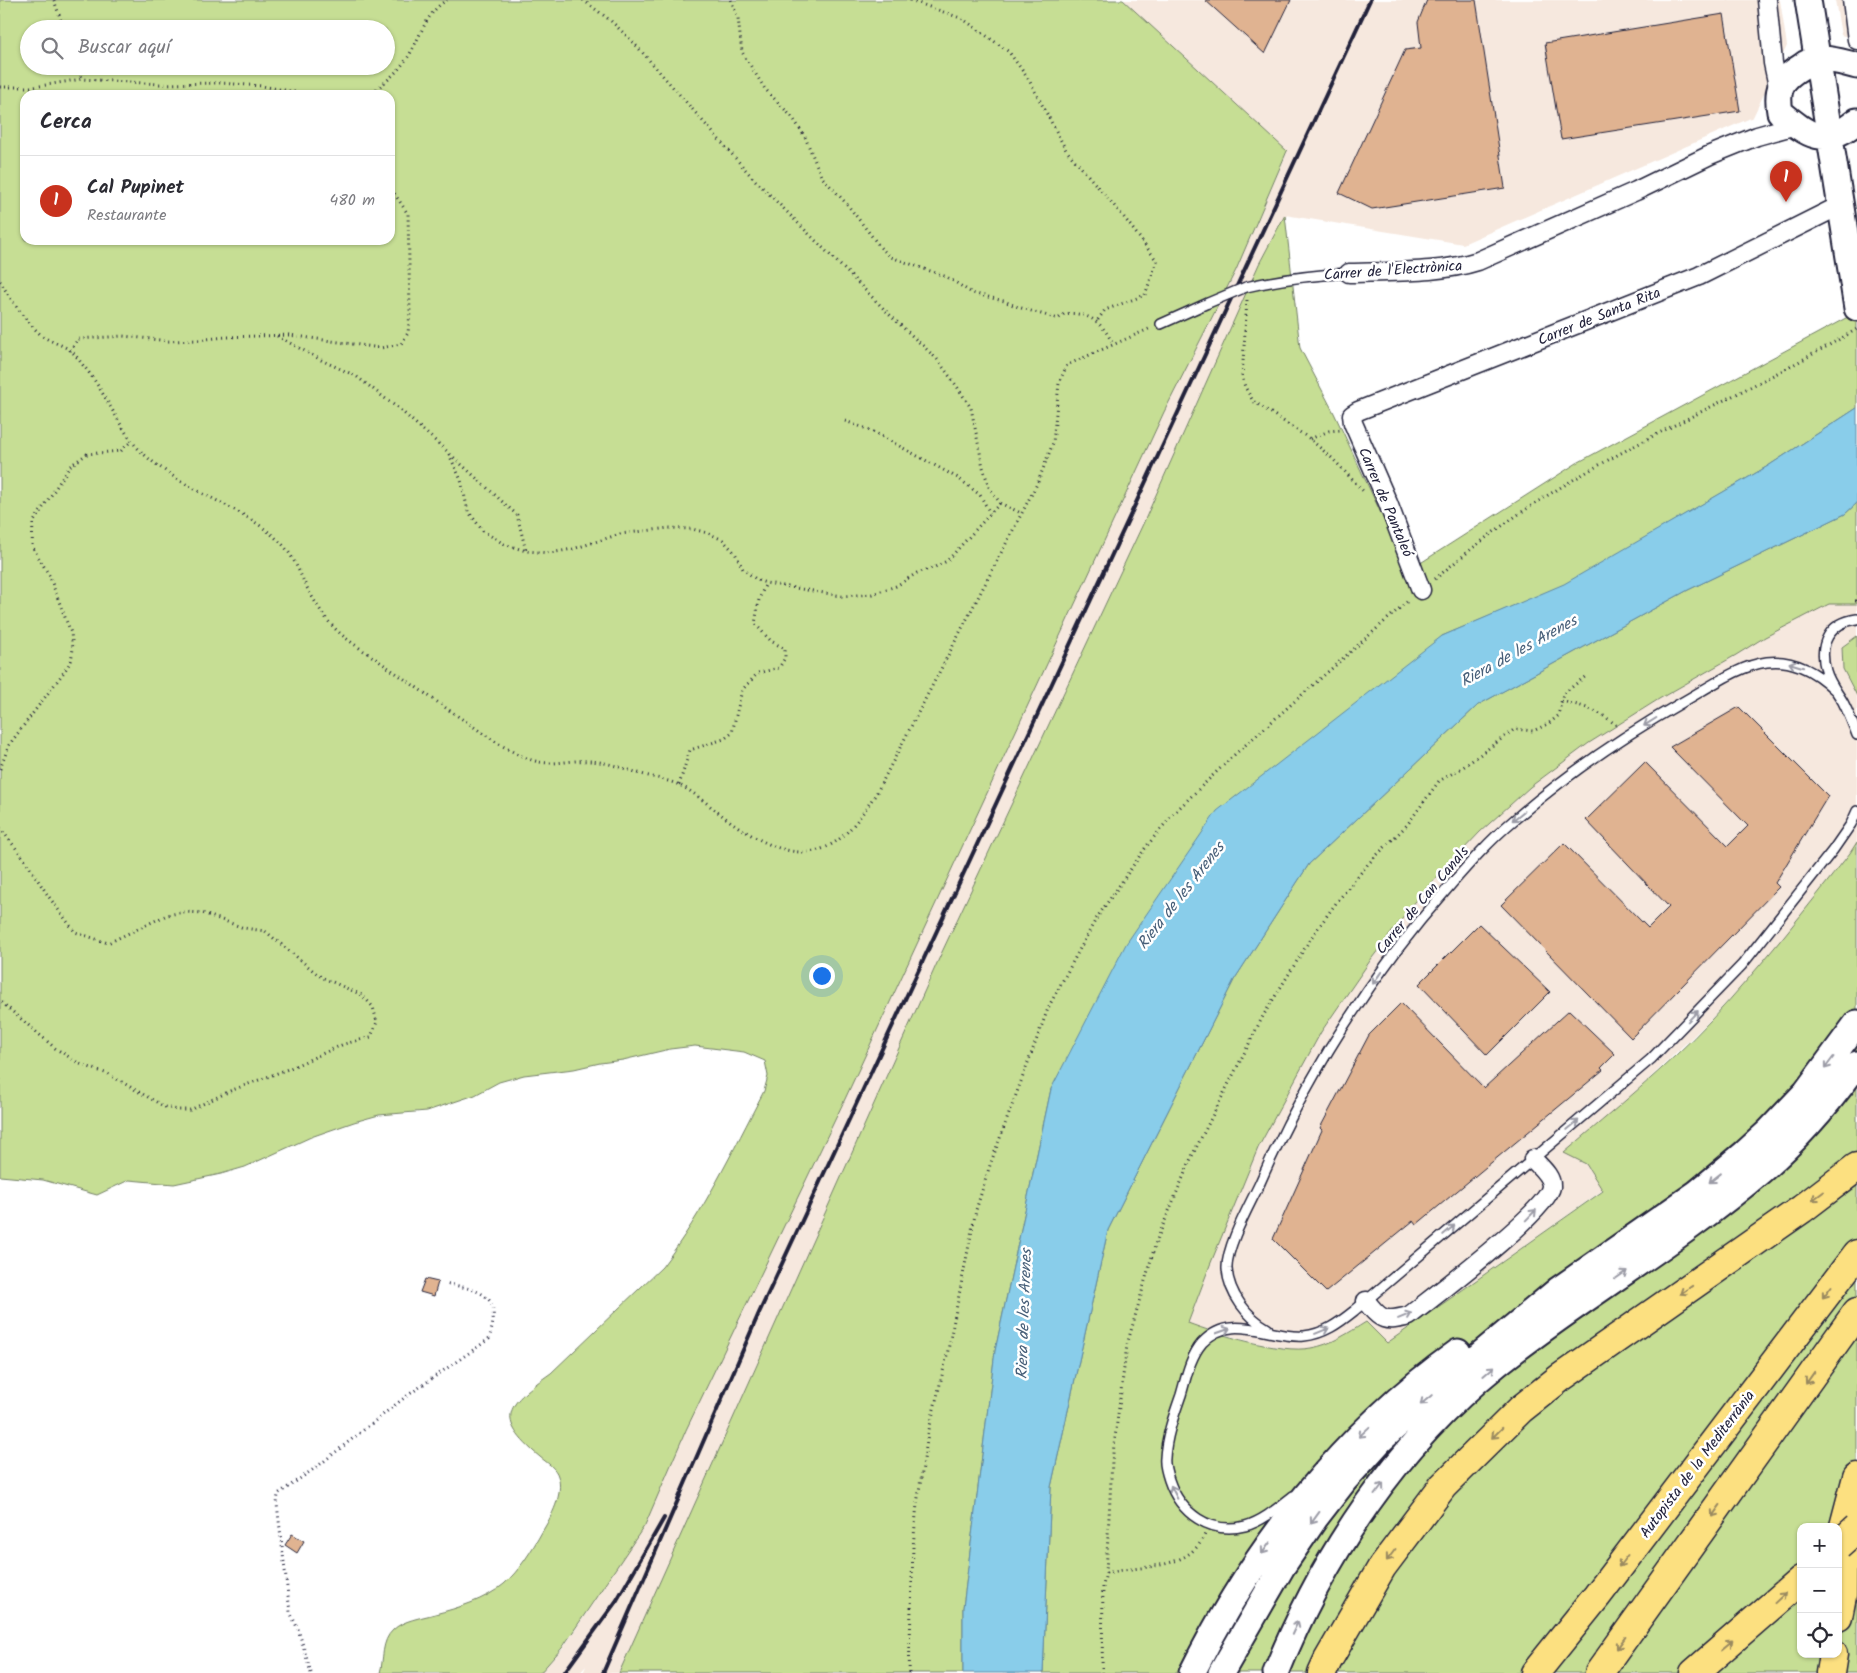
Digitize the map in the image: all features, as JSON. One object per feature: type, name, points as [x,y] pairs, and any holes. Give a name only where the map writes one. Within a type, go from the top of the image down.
[{"type":"highway","points":[[1322,1673],[1387,1560],[1444,1486],[1522,1409],[1560,1378],[1802,1209],[1857,1167]]},
{"type":"highway","name":"Autopista de la Mediterrània","points":[[1535,1673],[1597,1596],[1857,1254]]},
{"type":"highway","points":[[1599,1673],[1857,1312]]},
{"type":"highway","points":[[1839,1613],[1842,1596],[1844,1539],[1857,1477]]},
{"type":"highway","points":[[1694,1673],[1797,1584]]},
{"type":"highway","points":[[1812,1673],[1814,1658]]},
{"type":"highway","points":[[1830,1673],[1832,1658]]},
{"type":"main road","points":[[1808,0],[1828,64],[1830,136],[1855,298]]},
{"type":"main road","points":[[1828,64],[1784,80],[1785,109],[1806,132],[1818,136],[1830,136],[1842,132],[1857,121]]},
{"type":"main road","points":[[1221,1673],[1282,1567],[1316,1517],[1344,1481],[1381,1440],[1416,1408],[1558,1290],[1696,1193],[1745,1153],[1806,1092],[1857,1023]]},
{"type":"main road","points":[[1276,1673],[1310,1598],[1342,1542],[1389,1475],[1440,1415],[1495,1366],[1687,1229],[1764,1168],[1807,1126],[1857,1064]]},
{"type":"main road","points":[[1192,1673],[1226,1610],[1252,1568],[1282,1526],[1352,1443],[1428,1374],[1515,1312],[1558,1290]]},
{"type":"street","points":[[1767,0],[1773,62],[1785,109]]},
{"type":"street","points":[[1770,26],[1779,49],[1828,64],[1856,38],[1855,10]]},
{"type":"street","name":"Carrer de l'Electrònica","points":[[1349,273],[1438,270],[1460,267],[1478,261],[1636,191],[1710,155],[1757,136],[1768,122],[1785,109]]},
{"type":"street","name":"Carrer de Santa Rita","points":[[1354,423],[1358,411],[1699,276],[1841,205]]},
{"type":"street","name":"Carrer de Pantaleó","points":[[1354,423],[1421,590]]},
{"type":"street","points":[[1366,1301],[1376,1315],[1389,1321],[1409,1316],[1520,1226],[1544,1202],[1551,1188],[1549,1178],[1533,1159]]},
{"type":"lane","name":"Carrer de l'Electrònica","points":[[1160,324],[1246,287],[1273,280],[1301,276],[1349,273]]},
{"type":"lane","name":"Carrer de Can Canals","points":[[1857,618],[1840,624],[1828,636],[1823,652],[1825,668],[1857,735]]},
{"type":"lane","name":"Carrer de Can Canals","points":[[1274,1332],[1254,1319],[1238,1300],[1227,1269],[1234,1239],[1268,1164],[1306,1092],[1349,1018],[1398,948],[1471,862],[1512,820],[1564,780],[1627,736],[1746,666],[1758,662],[1784,662],[1809,669],[1836,691]]},
{"type":"lane","name":"Carrer de Can Canals","points":[[1330,1469],[1270,1513],[1246,1526],[1232,1528],[1209,1525],[1197,1519],[1180,1502],[1172,1490],[1164,1459],[1170,1432],[1191,1364],[1198,1348],[1205,1340],[1226,1329],[1246,1327],[1295,1336],[1314,1334],[1335,1325],[1366,1301],[1651,1059],[1742,965],[1833,850],[1851,824],[1857,811]]},
{"type":"path","points":[[54,0],[61,20]]},
{"type":"path","points":[[395,73],[407,59],[430,17],[436,9],[448,0]]},
{"type":"path","points":[[583,0],[610,20],[634,43],[753,178],[894,319],[937,359],[971,408],[989,487],[1000,503],[1021,513]]},
{"type":"path","points":[[731,0],[738,18],[742,52],[765,89],[793,118],[805,137],[821,176],[851,209],[881,248],[891,257],[947,277],[972,293],[1004,301],[1058,319],[1064,314],[1086,315],[1097,321],[1110,336],[1113,345]]},
{"type":"path","points":[[910,0],[963,19],[1010,52],[1030,80],[1066,150],[1123,216],[1157,261],[1145,295],[1105,310],[1097,321]]},
{"type":"path","points":[[81,75],[82,79]]},
{"type":"path","points":[[375,90],[393,75]]},
{"type":"path","points":[[0,87],[34,87],[82,79],[160,84],[220,83],[262,86],[284,90]]},
{"type":"path","points":[[70,351],[78,339],[123,336],[169,341],[289,335],[382,348],[401,344],[408,333],[410,313],[408,214],[395,194]]},
{"type":"path","points":[[0,281],[9,297],[42,335],[56,345],[70,351],[99,385],[131,441],[164,470],[205,495],[227,504],[283,545],[291,556],[312,597],[331,624],[426,695],[485,735],[523,756],[550,764],[590,761],[608,764],[679,785],[741,828],[777,848],[804,853],[816,851],[832,844],[843,836],[876,794],[1038,482],[1053,443],[1059,383],[1067,365],[1160,324]]},
{"type":"path","points":[[1246,287],[1242,368],[1242,378],[1245,387],[1254,401],[1310,439],[1333,459],[1364,492],[1370,495]]},
{"type":"path","points":[[1421,590],[1474,546],[1532,506],[1602,464],[1763,381],[1857,329]]},
{"type":"path","points":[[277,336],[323,361],[356,376],[399,409],[517,515],[526,551]]},
{"type":"path","points":[[845,421],[870,430],[958,478],[980,495],[990,514]]},
{"type":"path","points":[[1310,439],[1354,423]]},
{"type":"path","points":[[0,769],[9,745],[64,672],[71,661],[73,649],[71,633],[49,575],[32,546],[33,523],[70,466],[87,454],[121,450],[131,441]]},
{"type":"path","points":[[448,452],[461,480],[468,511],[483,531],[504,544],[526,551],[550,553],[573,549],[620,534],[669,528],[692,529],[708,533],[722,540],[735,553],[743,569],[757,580],[766,584],[842,596],[872,594],[896,586],[917,572],[947,562],[1000,503]]},
{"type":"path","points":[[679,785],[690,750],[724,739],[732,733],[742,690],[758,673],[779,668],[784,658],[785,649],[771,641],[755,624],[759,599],[766,584]]},
{"type":"path","points":[[909,1673],[913,1548],[917,1504],[930,1426],[947,1355],[976,1210],[990,1165],[1049,1006],[1096,919],[1146,847],[1173,814],[1233,756],[1408,602]]},
{"type":"path","points":[[1102,1673],[1102,1592],[1106,1573],[1112,1461],[1127,1345],[1156,1242],[1192,1156],[1263,1016],[1311,938],[1336,903],[1368,864],[1406,825],[1440,782],[1515,729],[1533,731],[1548,724],[1558,716],[1563,694],[1586,676]]},
{"type":"path","points":[[1561,701],[1593,709],[1609,718],[1627,736]]},
{"type":"path","points":[[0,828],[75,932],[108,943],[167,915],[184,912],[202,913],[244,928],[265,931],[321,977],[362,995],[373,1007],[377,1022],[371,1037],[344,1044],[288,1069],[230,1091],[190,1110],[178,1110],[165,1107],[108,1074],[80,1064],[55,1048],[0,1001]]},
{"type":"path","points":[[311,1673],[298,1629],[290,1612],[277,1504],[278,1494],[318,1466],[404,1398],[489,1339],[494,1325],[494,1307],[487,1296],[478,1290],[444,1283]]},
{"type":"path","points":[[1106,1573],[1149,1568],[1169,1563],[1188,1554],[1202,1542],[1209,1525]]},
{"type":"shaded area","points":[[1123,0],[1780,0],[1787,46],[1753,117],[1463,244],[1285,215],[1259,264],[1143,524],[942,952],[619,1673],[583,1673],[586,1666],[580,1673],[540,1673],[563,1648],[645,1525],[686,1430],[845,1099],[1164,412],[1236,270],[1287,152]]},
{"type":"shaded area","points":[[1835,0],[1857,0],[1857,40],[1841,35]]},
{"type":"shaded area","points":[[1829,604],[1857,604],[1857,636],[1842,647],[1843,669],[1857,696],[1857,842],[1763,963],[1709,1021],[1630,1097],[1565,1153],[1586,1164],[1603,1190],[1387,1343],[1366,1322],[1331,1343],[1310,1349],[1290,1349],[1256,1343],[1188,1324],[1258,1148],[1321,1032],[1372,958],[1422,893],[1480,832],[1530,787],[1589,743],[1659,699],[1765,637]]},
{"type":"green space","points":[[0,0],[1123,0],[1287,151],[1236,270],[1164,412],[845,1099],[686,1430],[645,1525],[562,1648],[540,1673],[380,1673],[386,1639],[393,1630],[412,1620],[462,1606],[497,1590],[510,1579],[530,1553],[553,1512],[558,1498],[559,1483],[557,1473],[553,1468],[525,1443],[516,1432],[511,1421],[511,1412],[524,1394],[551,1373],[662,1267],[691,1225],[717,1181],[764,1091],[768,1076],[765,1061],[744,1052],[695,1046],[670,1049],[574,1069],[524,1075],[499,1082],[475,1095],[427,1111],[379,1115],[354,1122],[311,1137],[245,1167],[174,1184],[129,1180],[97,1195],[43,1180],[0,1176]]},
{"type":"green space","points":[[1285,215],[1300,348],[1334,413],[1408,571],[1577,463],[1857,312],[1857,408],[1768,466],[1564,585],[1442,636],[1051,1089],[995,1351],[963,1608],[963,1673],[619,1673],[942,952],[1143,524],[1259,264]]},
{"type":"green space","points":[[1857,503],[1857,604],[1829,604],[1765,637],[1659,699],[1589,743],[1530,787],[1480,832],[1422,893],[1372,958],[1321,1032],[1258,1148],[1188,1323],[1249,1342],[1298,1349],[1326,1344],[1366,1322],[1387,1343],[1603,1191],[1586,1164],[1564,1153],[1658,1072],[1711,1020],[1782,938],[1857,842],[1857,1673],[1043,1673],[1051,1487],[1108,1230],[1234,980],[1309,864],[1478,705],[1688,590],[1845,514]]},
{"type":"green space","points":[[1857,636],[1857,696],[1843,669],[1842,647]]},
{"type":"water","name":"Riera de les Arenes","points":[[1857,408],[1857,503],[1845,514],[1688,590],[1478,705],[1309,864],[1234,980],[1108,1230],[1051,1487],[1043,1673],[963,1673],[963,1608],[995,1351],[1051,1089],[1126,944],[1217,811],[1442,636],[1564,584],[1768,466]]},
{"type":"building","points":[[1205,0],[1291,0],[1265,54]]},
{"type":"building","points":[[1427,0],[1476,0],[1505,188],[1372,209],[1339,193],[1405,50],[1421,48],[1418,22]]},
{"type":"building","points":[[1724,14],[1740,111],[1561,139],[1545,43]]},
{"type":"building","points":[[1739,707],[1828,796],[1775,883],[1779,887],[1631,1038],[1501,905],[1564,843],[1648,928],[1669,907],[1586,820],[1645,762],[1728,846],[1748,826],[1670,747]]},
{"type":"building","points":[[1479,924],[1550,992],[1487,1055],[1419,984]]},
{"type":"building","points":[[1401,1003],[1484,1088],[1569,1010],[1615,1054],[1601,1068],[1603,1070],[1416,1225],[1413,1221],[1326,1292],[1273,1239],[1322,1130],[1320,1128],[1369,1035]]},
{"type":"building","points":[[425,1279],[438,1282],[434,1296],[420,1292]]},
{"type":"building","points":[[292,1534],[304,1541],[297,1553],[285,1545]]},
{"type":"railway","points":[[603,1673],[759,1313],[1370,0]]},
{"type":"railway","points":[[564,1673],[617,1600],[664,1518]]},
{"type":"place","name":"Cal Pupinet","points":[[1786,202]]}]
